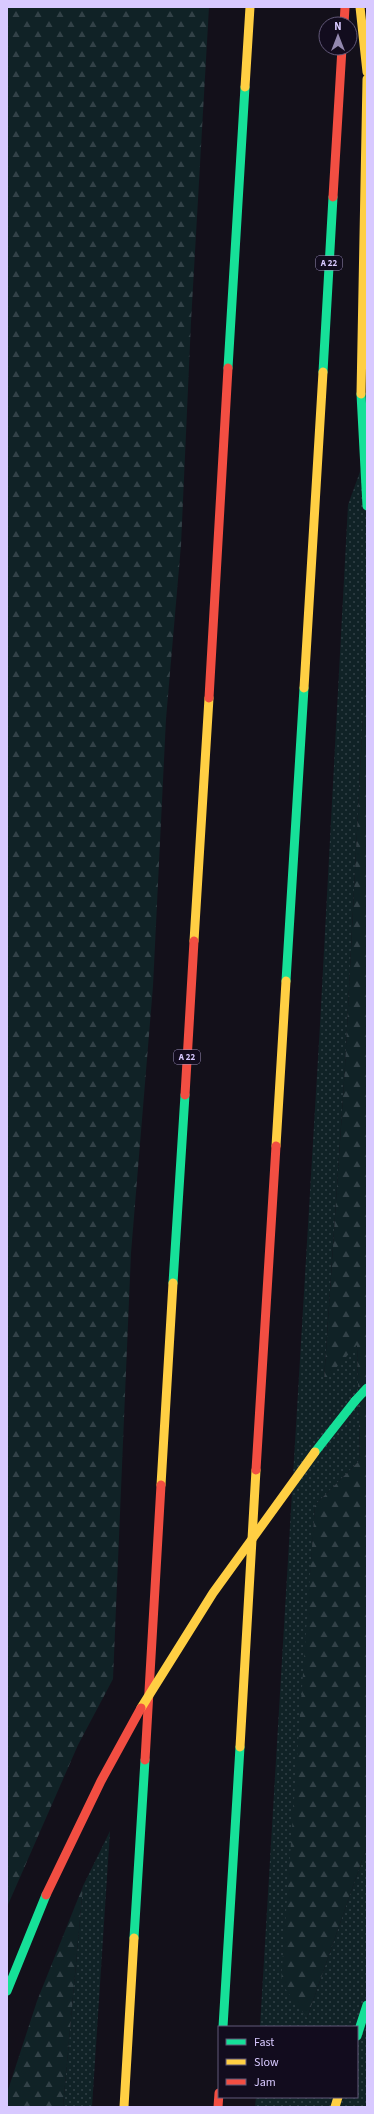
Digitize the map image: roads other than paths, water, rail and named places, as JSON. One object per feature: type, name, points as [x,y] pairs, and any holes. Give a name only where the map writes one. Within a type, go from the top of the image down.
[{"type":"highway","name":"A 22","points":[[124,2107],[250,7]]},
{"type":"highway","points":[[360,7],[367,72]]},
{"type":"highway","name":"A 22","points":[[223,2026],[342,56]]},
{"type":"highway","points":[[367,79],[361,361],[362,431],[367,506]]},
{"type":"highway","points":[[7,1991],[46,1895],[107,1769],[167,1664],[246,1544],[355,1401],[367,1388]]},
{"type":"highway","points":[[358,2033],[367,2006]]}]
